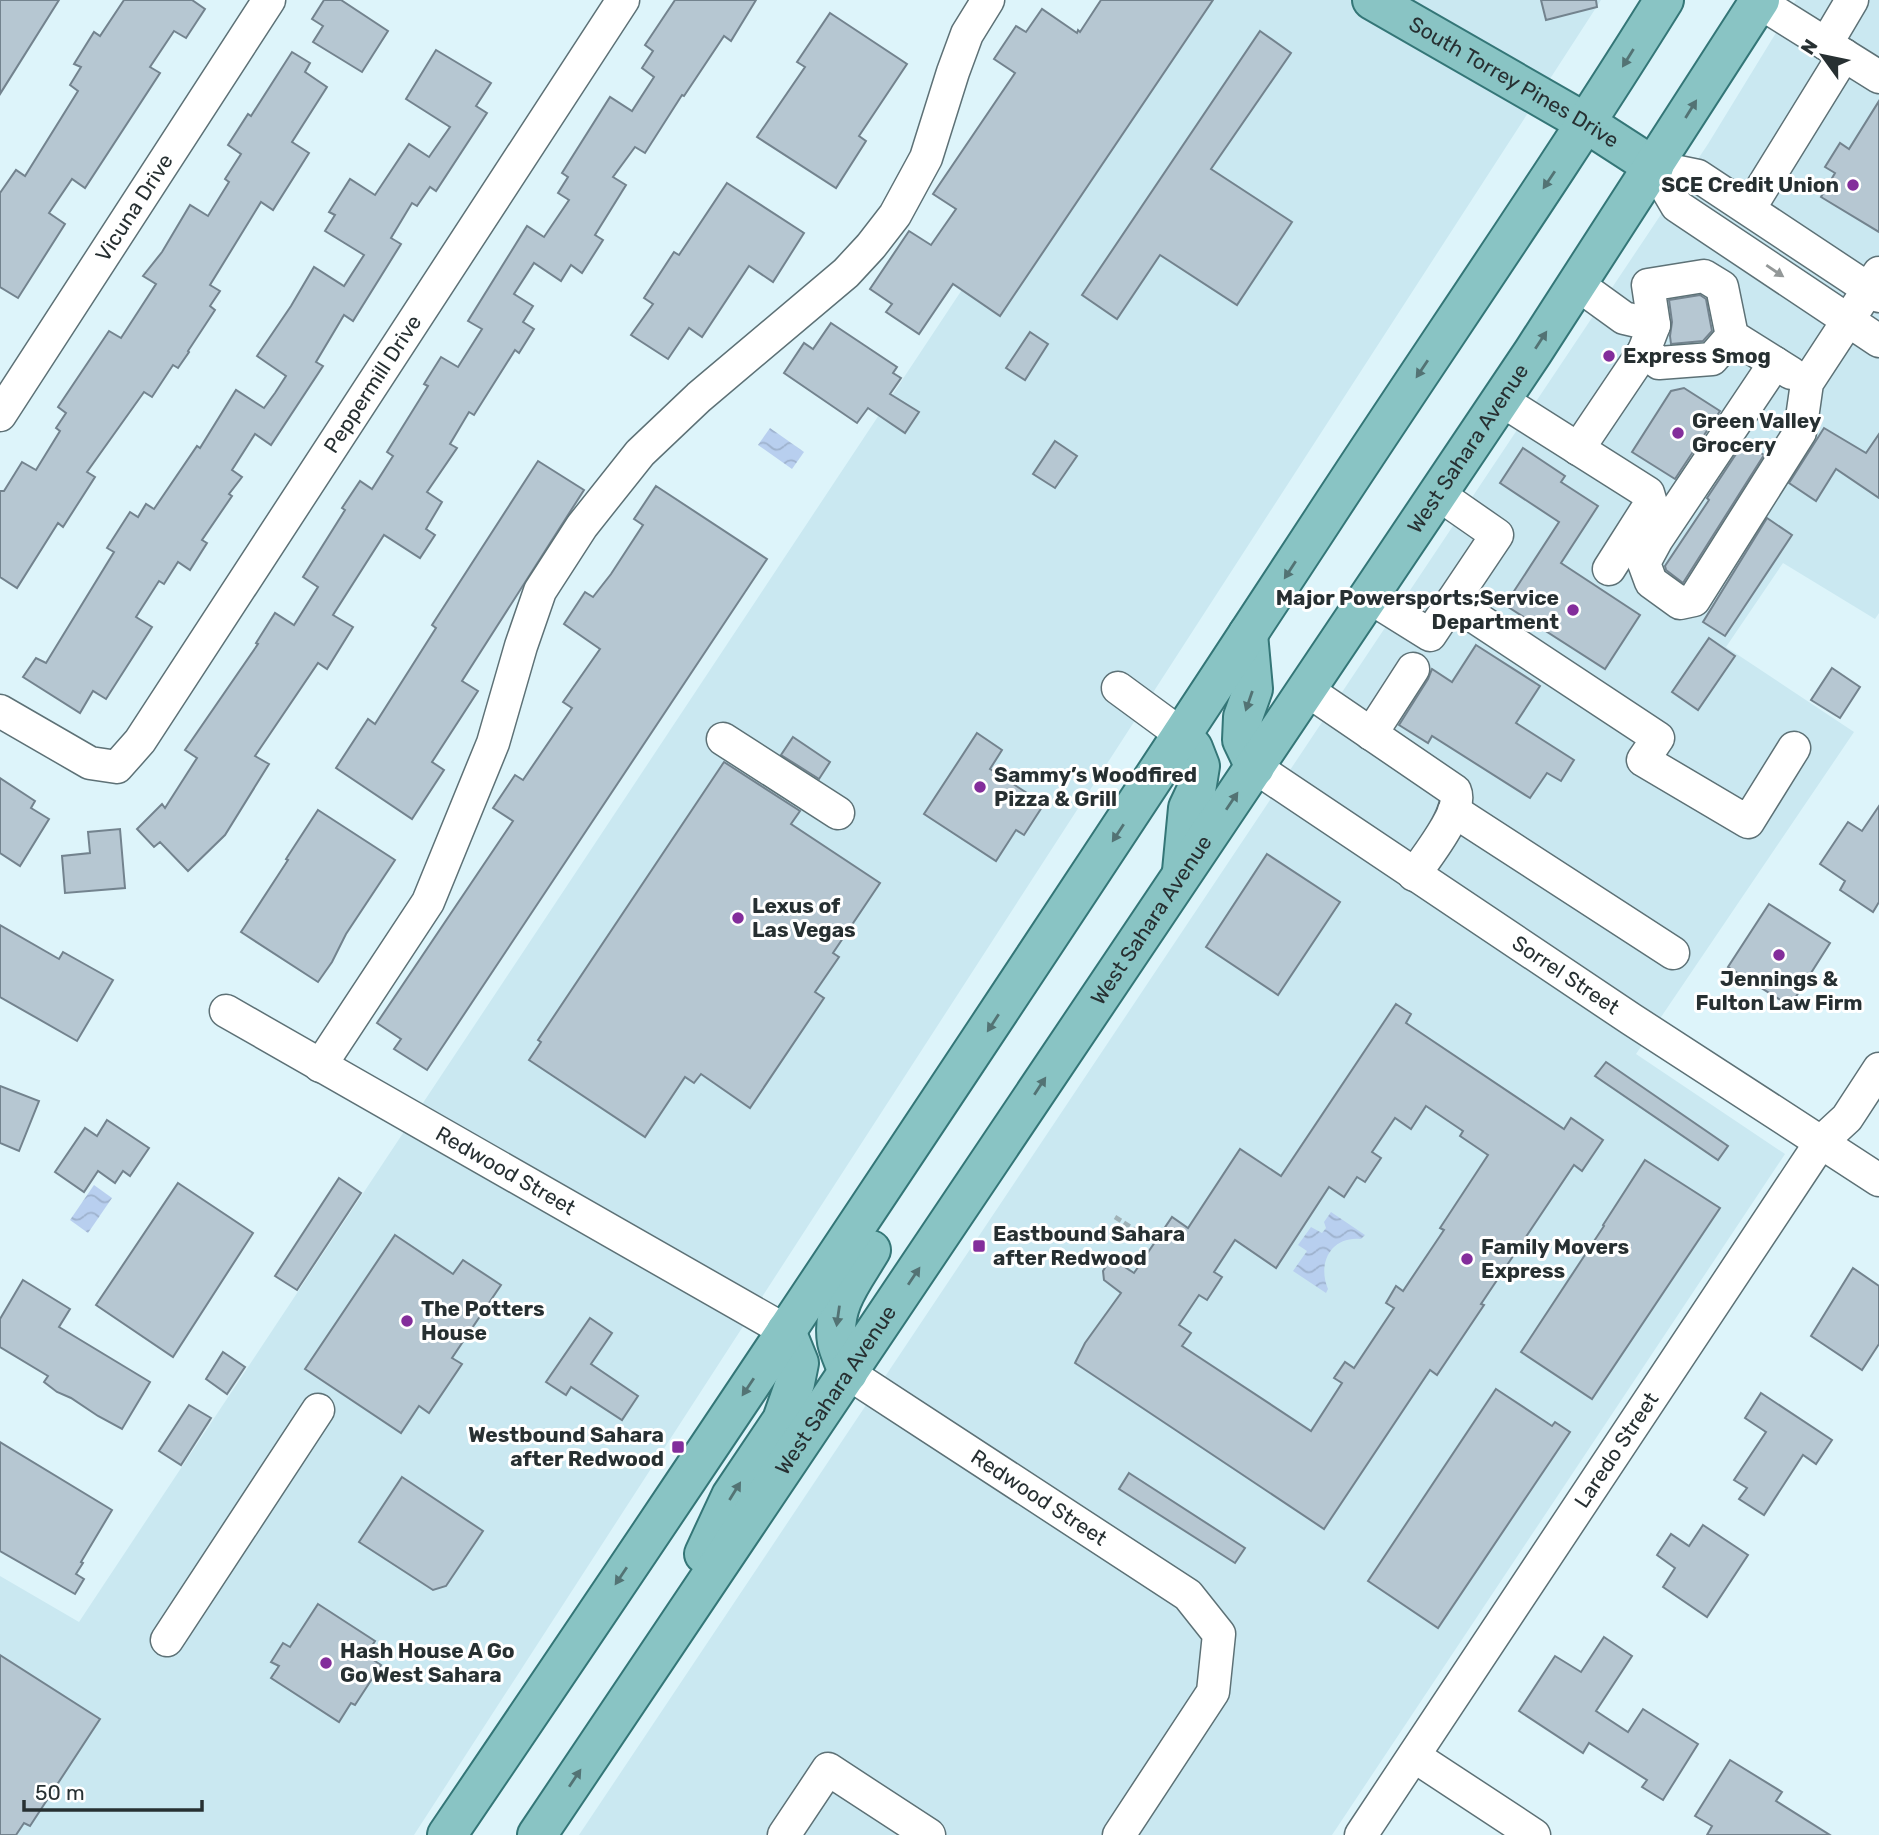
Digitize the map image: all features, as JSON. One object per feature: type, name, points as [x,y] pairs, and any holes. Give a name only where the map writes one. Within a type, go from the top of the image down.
[{"type":"main road","name":"South Torrey Pines Drive","points":[[1372,0],[1586,123],[1654,167]]},
{"type":"main road","points":[[447,1835],[926,1123],[1586,123],[1664,0]]},
{"type":"main road","name":"West Sahara Avenue","points":[[537,1835],[1501,400],[1760,1]]},
{"type":"main road","points":[[1248,634],[1253,689],[1243,717],[1242,740],[1255,767]]},
{"type":"main road","points":[[1181,876],[1188,808],[1196,791],[1200,766],[1193,748],[1182,735]]},
{"type":"main road","points":[[848,1373],[837,1342],[836,1321],[841,1297],[900,1202],[918,1167],[926,1123]]},
{"type":"main road","points":[[653,1663],[731,1496],[782,1420],[795,1384],[799,1363],[786,1331]]},
{"type":"main road","points":[[476,1835],[502,1754]]},
{"type":"street","name":"Vicuna Drive","points":[[0,415],[270,0]]},
{"type":"street","name":"Peppermill Drive","points":[[0,711],[90,763],[117,767],[140,741],[622,0]]},
{"type":"street","points":[[320,1066],[428,902],[493,743],[540,591],[582,526],[640,453],[699,397],[846,273],[895,215],[926,158],[967,34],[988,0]]},
{"type":"street","points":[[1749,209],[1835,49],[1852,0]]},
{"type":"street","points":[[1760,1],[1879,77]]},
{"type":"street","name":"South Torrey Pines Drive","points":[[1654,167],[1698,176],[1876,286]]},
{"type":"street","name":"South Torrey Pines Drive","points":[[1654,167],[1677,206],[1879,341]]},
{"type":"street","points":[[1745,252],[1722,287],[1732,336],[1807,383]]},
{"type":"street","points":[[1722,287],[1704,276],[1648,285],[1649,338],[1660,362],[1712,359],[1732,336]]},
{"type":"street","points":[[1577,284],[1649,338]]},
{"type":"street","points":[[1775,363],[1657,539],[1644,563],[1651,582],[1680,603],[1694,600],[1800,432],[1807,383],[1849,320],[1876,286]]},
{"type":"street","points":[[1578,449],[1649,338]]},
{"type":"street","points":[[1501,400],[1648,493],[1651,503],[1609,569]]},
{"type":"street","points":[[1369,597],[1430,635],[1497,535],[1438,494]]},
{"type":"street","points":[[1452,601],[1658,738],[1643,760],[1748,822],[1794,748]]},
{"type":"street","points":[[1371,734],[1413,669]]},
{"type":"street","points":[[1118,688],[1182,735]]},
{"type":"street","points":[[1307,690],[1455,791],[1458,803],[1414,875]]},
{"type":"street","points":[[723,739],[838,813]]},
{"type":"street","name":"Sorrel Street","points":[[1255,767],[1414,875],[1879,1180]]},
{"type":"street","points":[[1454,811],[1673,953]]},
{"type":"street","name":"Redwood Street","points":[[226,1012],[786,1331]]},
{"type":"street","name":"Laredo Street","points":[[1361,1835],[1821,1142],[1847,1118],[1879,1069]]},
{"type":"street","name":"Redwood Street","points":[[848,1373],[1188,1595],[1219,1634],[1213,1692],[1119,1835]]},
{"type":"street","points":[[167,1640],[318,1410]]},
{"type":"street","points":[[1413,1756],[1534,1835]]},
{"type":"street","points":[[784,1835],[828,1769],[929,1835]]},
{"type":"path","points":[[1115,1217],[1148,1238]]},
{"type":"shaded area","points":[[1154,0],[1601,0],[414,1835],[0,1835],[0,1576],[79,1622]]},
{"type":"shaded area","points":[[1796,0],[1879,0],[1879,613],[1875,619],[1783,563],[1726,647],[1854,732],[1636,1054],[1785,1154],[1332,1835],[579,1835],[1708,144]]},
{"type":"water","points":[[770,428],[804,452],[792,469],[758,445]]},
{"type":"water","points":[[94,1185],[112,1198],[88,1233],[70,1220]]},
{"type":"water","points":[[1331,1212],[1365,1235],[1361,1239],[1342,1242],[1329,1253],[1324,1270],[1328,1289],[1326,1293],[1293,1271],[1307,1251],[1298,1245],[1311,1227],[1322,1233],[1326,1228],[1324,1222]]},
{"type":"building","points":[[0,0],[59,0],[0,94]]},
{"type":"building","points":[[124,0],[192,0],[205,9],[186,38],[174,31],[150,67],[160,73],[85,188],[72,179],[49,213],[65,224],[18,298],[0,287],[0,193],[16,170],[25,176],[78,91],[70,85],[81,67],[74,64],[94,32],[100,36]]},
{"type":"building","points":[[324,0],[341,0],[388,31],[362,72],[313,42],[323,26],[312,19]]},
{"type":"building","points":[[675,0],[756,0],[731,41],[724,36],[645,153],[635,147],[613,177],[626,185],[595,235],[603,240],[582,273],[571,265],[561,281],[534,263],[514,294],[533,306],[523,322],[534,329],[519,353],[515,350],[474,415],[469,412],[450,444],[457,448],[427,492],[442,502],[426,529],[435,535],[420,558],[384,535],[333,615],[353,627],[327,669],[318,663],[255,756],[269,764],[225,835],[188,871],[160,842],[154,847],[137,829],[162,804],[165,808],[197,758],[185,750],[258,644],[256,643],[275,613],[294,625],[318,587],[303,577],[345,510],[342,508],[360,481],[372,489],[393,456],[387,452],[428,386],[424,384],[441,357],[458,367],[482,329],[468,321],[527,226],[544,237],[569,200],[558,193],[568,177],[562,173],[610,97],[632,111],[654,77],[642,68],[653,51],[645,45]]},
{"type":"building","points":[[1101,0],[1213,0],[1000,316],[953,284],[919,334],[886,312],[892,304],[870,289],[909,231],[931,245],[956,209],[933,194],[1015,73],[994,59],[1016,26],[1026,32],[1042,9],[1077,33]]},
{"type":"building","points":[[1541,0],[1596,0],[1597,7],[1546,20]]},
{"type":"building","points":[[830,13],[907,64],[859,136],[866,141],[836,188],[757,137],[805,67],[797,62]]},
{"type":"building","points":[[1260,31],[1291,53],[1211,169],[1292,222],[1237,305],[1160,255],[1117,319],[1082,295]]},
{"type":"building","points":[[436,50],[491,83],[476,106],[487,113],[436,191],[430,187],[417,206],[412,203],[391,238],[401,244],[353,321],[344,315],[316,362],[323,366],[271,445],[255,434],[232,470],[242,477],[202,540],[207,543],[190,570],[178,562],[164,584],[159,581],[136,617],[152,627],[106,699],[93,691],[80,713],[23,677],[36,658],[46,663],[114,552],[107,548],[130,512],[138,517],[146,504],[154,509],[197,446],[200,448],[236,390],[264,408],[275,393],[286,376],[257,356],[314,267],[344,286],[364,255],[325,231],[335,215],[329,212],[350,179],[375,195],[409,144],[429,157],[450,127],[406,99]]},
{"type":"building","points":[[292,52],[310,63],[305,72],[327,87],[292,142],[309,153],[273,210],[261,202],[210,285],[220,291],[210,306],[215,310],[189,352],[178,368],[173,365],[152,397],[144,392],[87,472],[95,477],[63,527],[58,523],[17,588],[0,577],[0,491],[4,491],[22,462],[36,470],[60,431],[56,428],[66,413],[58,407],[109,331],[121,338],[156,284],[143,276],[162,252],[190,205],[208,216],[229,182],[225,179],[241,154],[228,145],[248,114],[251,116]]},
{"type":"building","name":"SCE Credit Union","points":[[1879,101],[1879,232],[1821,197],[1835,173],[1825,167],[1840,143],[1849,149]]},
{"type":"building","points":[[727,183],[804,233],[773,282],[749,266],[702,337],[689,328],[668,359],[631,335],[653,304],[644,298],[674,252],[679,255]]},
{"type":"building","points":[[1700,295],[1706,299],[1712,331],[1703,341],[1671,344],[1669,300]]},
{"type":"building","points":[[831,323],[897,367],[893,373],[901,378],[890,394],[919,412],[905,433],[868,408],[857,423],[784,373],[804,343],[813,349]]},
{"type":"building","points":[[1030,332],[1048,344],[1025,380],[1006,368]]},
{"type":"building","name":"Green Valley Grocery","points":[[1684,388],[1720,411],[1675,479],[1632,452],[1671,391]]},
{"type":"building","points":[[1824,428],[1866,453],[1879,434],[1879,498],[1836,469],[1816,501],[1789,483]]},
{"type":"building","points":[[1055,441],[1077,456],[1055,488],[1033,474]]},
{"type":"building","points":[[1744,442],[1764,455],[1683,583],[1666,570],[1665,566]]},
{"type":"building","name":"Major Powersports;Service Department","points":[[1523,448],[1565,476],[1561,482],[1598,506],[1561,563],[1640,615],[1605,669],[1505,605],[1559,522],[1500,483]]},
{"type":"building","points":[[538,461],[584,490],[462,681],[478,691],[432,762],[444,770],[412,819],[336,768],[368,719],[375,724],[436,628],[432,625]]},
{"type":"building","points":[[656,486],[767,559],[427,1070],[394,1049],[401,1039],[377,1023],[513,821],[493,808],[515,775],[523,780],[572,708],[563,702],[600,649],[564,624],[585,592],[593,597],[611,574],[643,525],[634,519]]},
{"type":"building","points":[[1767,518],[1792,535],[1725,636],[1703,622]]},
{"type":"building","points":[[1709,638],[1735,656],[1698,710],[1672,692]]},
{"type":"building","points":[[1476,645],[1540,686],[1516,723],[1574,760],[1561,781],[1547,773],[1530,798],[1432,736],[1428,743],[1399,725],[1432,669],[1452,682]]},
{"type":"building","points":[[1832,668],[1860,687],[1840,718],[1811,700]]},
{"type":"building","name":"Sammy’s Woodfired Pizza & Grill","points":[[977,733],[1002,750],[990,769],[1044,804],[1024,835],[1016,830],[996,861],[924,814]]},
{"type":"building","points":[[793,737],[830,762],[819,779],[781,755]]},
{"type":"building","name":"Lexus of Las Vegas","points":[[724,762],[800,811],[791,824],[880,883],[833,953],[839,957],[815,992],[824,998],[750,1108],[701,1074],[694,1083],[685,1077],[645,1137],[529,1060],[541,1042],[538,1040]]},
{"type":"building","points":[[0,778],[35,801],[31,808],[49,819],[20,866],[0,853]]},
{"type":"building","points":[[1879,806],[1879,902],[1873,912],[1840,890],[1845,881],[1820,864],[1848,822],[1862,831]]},
{"type":"building","points":[[318,810],[395,860],[318,982],[241,932]]},
{"type":"building","points":[[120,829],[125,888],[65,893],[62,856],[90,853],[88,832]]},
{"type":"building","points":[[1267,854],[1340,902],[1278,995],[1206,947]]},
{"type":"building","name":"Jennings & Fulton Law Firm","points":[[1769,904],[1830,943],[1790,1006],[1728,967]]},
{"type":"building","points":[[0,925],[59,959],[63,952],[113,980],[77,1041],[0,997]]},
{"type":"building","name":"Family Movers Express","points":[[1396,1004],[1411,1014],[1406,1023],[1564,1129],[1571,1118],[1603,1140],[1582,1171],[1574,1165],[1437,1375],[1430,1370],[1324,1529],[1075,1363],[1085,1343],[1121,1293],[1104,1280],[1103,1271],[1108,1263],[1117,1262],[1134,1273],[1172,1217],[1188,1228],[1240,1149],[1281,1176]],"holes":[[[1426,1106],[1463,1131],[1460,1136],[1488,1155],[1440,1228],[1444,1230],[1403,1291],[1396,1286],[1386,1303],[1394,1308],[1354,1368],[1345,1362],[1334,1378],[1342,1383],[1311,1431],[1182,1346],[1191,1333],[1179,1325],[1199,1295],[1207,1300],[1222,1277],[1214,1272],[1235,1240],[1276,1268],[1329,1187],[1344,1197],[1357,1177],[1365,1182],[1381,1158],[1372,1152],[1395,1118],[1411,1129]]]},
{"type":"building","points":[[1606,1062],[1728,1146],[1718,1160],[1595,1076]]},
{"type":"building","points":[[0,1086],[39,1101],[19,1151],[0,1143]]},
{"type":"building","points":[[107,1120],[149,1148],[130,1176],[123,1171],[115,1183],[98,1171],[84,1192],[55,1172],[85,1128],[97,1136]]},
{"type":"building","points":[[1645,1160],[1720,1208],[1592,1399],[1521,1352]]},
{"type":"building","points":[[339,1178],[361,1193],[297,1290],[275,1276]]},
{"type":"building","points":[[178,1183],[253,1233],[173,1357],[96,1305]]},
{"type":"building","name":"The Potters House","points":[[395,1235],[453,1274],[463,1260],[501,1285],[452,1358],[462,1364],[429,1413],[419,1406],[401,1433],[305,1369]]},
{"type":"building","points":[[1853,1268],[1879,1286],[1879,1344],[1862,1370],[1811,1336]]},
{"type":"building","points":[[23,1280],[70,1309],[59,1327],[150,1382],[122,1429],[57,1392],[44,1382],[48,1376],[0,1347],[0,1319]]},
{"type":"building","points":[[590,1318],[612,1333],[591,1364],[638,1396],[622,1420],[571,1387],[566,1395],[546,1382]]},
{"type":"building","points":[[223,1352],[245,1367],[227,1394],[206,1379]]},
{"type":"building","points":[[1496,1389],[1552,1426],[1555,1422],[1570,1432],[1438,1628],[1368,1581]]},
{"type":"building","points":[[1761,1393],[1832,1440],[1816,1464],[1803,1455],[1764,1515],[1739,1499],[1747,1488],[1734,1480],[1766,1432],[1745,1418]]},
{"type":"building","points":[[189,1405],[211,1418],[181,1465],[159,1451]]},
{"type":"building","points":[[0,1442],[112,1510],[81,1562],[83,1563],[76,1574],[84,1579],[75,1594],[0,1551]]},
{"type":"building","points":[[1129,1473],[1245,1548],[1235,1563],[1119,1489]]},
{"type":"building","points":[[402,1477],[483,1531],[446,1586],[433,1590],[359,1542]]},
{"type":"building","points":[[1703,1525],[1748,1555],[1707,1617],[1663,1587],[1675,1568],[1657,1555],[1671,1534],[1689,1546]]},
{"type":"building","name":"Hash House A Go Go West Sahara","points":[[318,1604],[375,1641],[366,1655],[381,1665],[355,1705],[351,1703],[339,1722],[271,1678],[279,1666],[271,1662],[283,1643],[290,1647]]},
{"type":"building","points":[[1604,1637],[1632,1656],[1596,1711],[1628,1732],[1643,1709],[1698,1744],[1663,1800],[1642,1787],[1647,1780],[1589,1743],[1583,1753],[1519,1711],[1555,1656],[1581,1672]]},
{"type":"building","points":[[0,1655],[100,1719],[30,1826],[24,1823],[16,1835],[0,1835]]},
{"type":"building","points":[[1730,1760],[1782,1792],[1776,1801],[1830,1835],[1707,1835],[1712,1826],[1695,1816]]},
{"type":"place","name":"SCE Credit Union","points":[[1853,185]]},
{"type":"place","name":"Express Smog","points":[[1609,356]]},
{"type":"place","name":"Green Valley Grocery","points":[[1678,433]]},
{"type":"place","name":"Major Powersports;Service Department","points":[[1573,610]]},
{"type":"place","name":"Sammy’s Woodfired Pizza & Grill","points":[[980,787]]},
{"type":"place","name":"Lexus of Las Vegas","points":[[738,918]]},
{"type":"place","name":"Jennings & Fulton Law Firm","points":[[1779,955]]},
{"type":"place","name":"Eastbound Sahara after Redwood","points":[[979,1246]]},
{"type":"place","name":"Family Movers Express","points":[[1467,1259]]},
{"type":"place","name":"The Potters House","points":[[407,1321]]},
{"type":"place","name":"Westbound Sahara after Redwood","points":[[678,1447]]},
{"type":"place","name":"Hash House A Go Go West Sahara","points":[[326,1663]]}]
